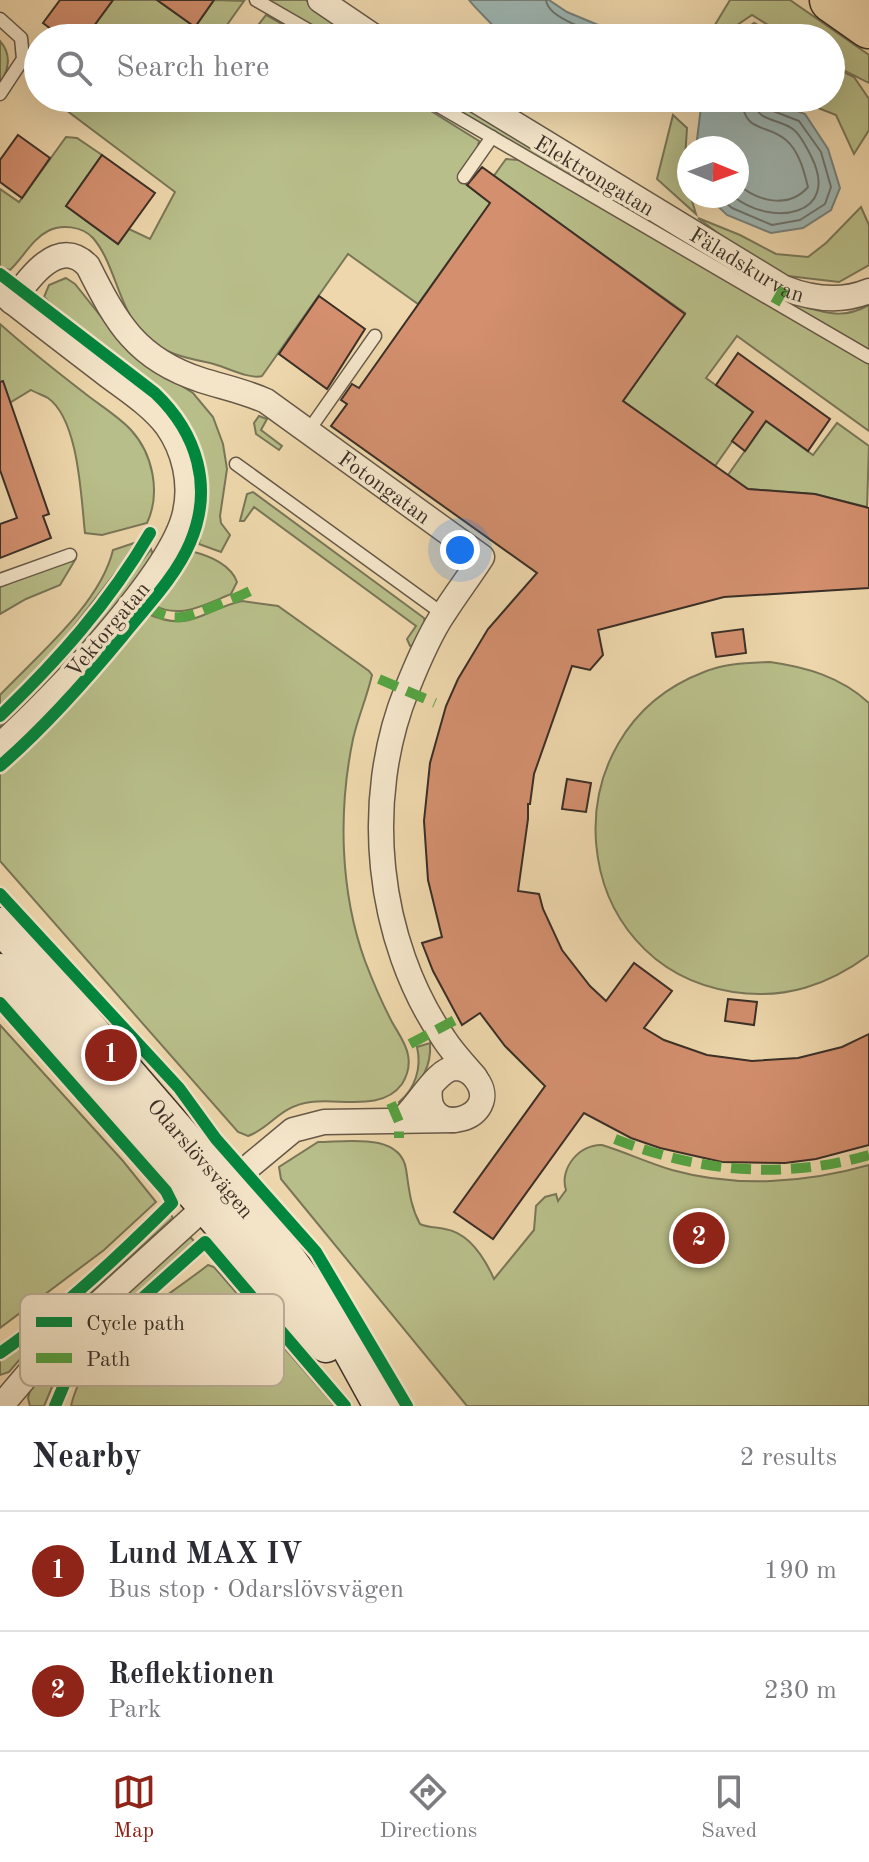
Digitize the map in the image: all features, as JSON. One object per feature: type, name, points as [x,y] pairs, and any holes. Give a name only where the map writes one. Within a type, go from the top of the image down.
[{"type":"highway","points":[[832,0],[869,26]]},
{"type":"main road","name":"Odarslövsvägen","points":[[0,925],[216,1197]]},
{"type":"main road","name":"Odarslövsvägen","points":[[0,971],[216,1197],[286,1256],[337,1326],[378,1406]]},
{"type":"street","points":[[320,0],[355,24]]},
{"type":"street","name":"Fäladskurvan","points":[[495,112],[784,288],[806,297],[824,299],[869,291]]},
{"type":"street","name":"Fotongatan","points":[[6,297],[47,261],[63,255],[72,256],[88,266],[125,331],[145,352],[172,368],[266,401],[482,557],[443,614],[399,711],[381,814],[389,908],[406,963],[437,1029],[475,1077]]},
{"type":"street","name":"Vektorgatan","points":[[0,745],[92,650],[144,586],[182,524],[187,498],[183,458],[173,436],[158,416],[6,297]]},
{"type":"street","name":"Fotongatan","points":[[432,1084],[438,1063],[437,1029]]},
{"type":"street","points":[[109,1294],[293,1130],[309,1124],[399,1122],[454,1120],[469,1117],[479,1105],[481,1090],[475,1077],[457,1068],[446,1070],[399,1122]]},
{"type":"street","points":[[432,1084],[429,1098],[433,1108],[440,1116],[454,1120]]},
{"type":"street","points":[[1,1406],[20,1384]]},
{"type":"lane","points":[[256,0],[298,24]]},
{"type":"lane","points":[[0,19],[21,38],[23,59],[0,94]]},
{"type":"lane","name":"Elektrongatan","points":[[449,112],[869,357]]},
{"type":"lane","points":[[464,177],[492,137]]},
{"type":"lane","points":[[309,430],[375,336]]},
{"type":"lane","points":[[236,464],[443,614]]},
{"type":"lane","points":[[0,580],[70,555]]},
{"type":"green space","points":[[113,0],[157,0],[191,24],[95,24]]},
{"type":"green space","points":[[214,0],[244,1],[228,24],[197,24]]},
{"type":"green space","points":[[268,0],[306,0],[339,24],[309,24]]},
{"type":"green space","points":[[730,0],[790,0],[824,24],[766,24],[752,15],[739,24],[715,24]]},
{"type":"green space","points":[[266,15],[282,24],[259,24]]},
{"type":"green space","points":[[845,38],[869,55],[869,83],[845,71]]},
{"type":"green space","points":[[0,41],[8,62],[0,84]]},
{"type":"green space","points":[[845,73],[854,77],[869,99],[869,130],[854,154],[836,115],[828,112],[845,112]]},
{"type":"green space","points":[[69,112],[432,112],[479,141],[477,150],[458,178],[480,195],[506,159],[519,160],[869,364],[869,431],[737,336],[706,378],[753,412],[715,466],[623,401],[685,313],[504,184],[418,304],[348,254],[262,376],[257,377],[174,354],[151,341],[128,312],[100,248],[83,231],[65,227],[48,231],[10,270],[0,267],[0,189],[19,202],[66,137],[77,138],[102,155],[66,206],[118,244],[129,229],[150,239],[175,192]]},
{"type":"green space","points":[[461,112],[488,112],[809,308],[839,314],[869,305],[869,350]]},
{"type":"green space","points":[[673,115],[687,128],[686,136],[677,136],[677,197],[657,179]]},
{"type":"green space","points":[[861,207],[869,225],[869,265],[839,282],[771,274],[698,218],[776,254],[808,257]]},
{"type":"green space","points":[[66,278],[75,284],[131,354],[193,393],[213,417],[223,444],[227,469],[220,516],[230,535],[221,552],[199,544],[203,493],[198,453],[184,421],[164,396],[44,297],[49,285]]},
{"type":"green space","points":[[0,324],[121,421],[139,440],[149,462],[154,487],[147,523],[102,535],[85,533],[77,461],[66,423],[58,409],[48,398],[31,390],[0,406]]},
{"type":"green space","points":[[259,416],[267,419],[261,430],[282,446],[279,450],[256,434],[254,423]]},
{"type":"green space","points":[[766,421],[813,455],[837,423],[869,446],[867,507],[815,494],[748,489],[728,475]]},
{"type":"green space","points":[[253,492],[424,618],[426,628],[416,645],[410,646],[407,639],[416,626],[254,507],[244,521],[240,521],[247,494]]},
{"type":"green space","points":[[140,541],[43,666],[0,707],[0,695],[82,609],[106,570],[113,550]]},
{"type":"green space","points":[[151,549],[153,555],[103,627],[0,734],[0,725],[66,659]]},
{"type":"green space","points":[[194,552],[213,559],[230,571],[237,582],[231,594],[183,611],[154,605]]},
{"type":"green space","points":[[75,560],[60,585],[0,614],[0,587]]},
{"type":"green space","points":[[242,601],[278,606],[372,675],[348,766],[344,823],[346,879],[350,907],[365,961],[406,1046],[409,1063],[402,1084],[394,1093],[383,1098],[300,1104],[248,1136],[238,1132],[0,861],[0,770],[83,690],[148,614],[186,621]]},
{"type":"green space","points":[[770,662],[822,675],[847,686],[869,703],[869,955],[838,975],[805,988],[752,994],[733,992],[677,973],[635,939],[608,895],[596,845],[599,793],[618,744],[653,702],[712,669]]},
{"type":"green space","points":[[0,1025],[156,1202],[104,1250],[45,1294],[20,1294],[20,1313],[0,1328]]},
{"type":"green space","points":[[430,1043],[426,1069],[400,1105],[416,1078],[419,1063],[417,1047]]},
{"type":"green space","points":[[318,1142],[370,1142],[394,1149],[402,1157],[412,1204],[420,1224],[454,1231],[469,1241],[494,1279],[534,1230],[536,1206],[545,1197],[556,1194],[558,1201],[566,1190],[568,1166],[579,1153],[594,1146],[602,1145],[696,1176],[746,1181],[821,1176],[869,1165],[869,1406],[467,1406],[281,1179],[279,1167]]},
{"type":"green space","points":[[168,1210],[173,1218],[90,1294],[73,1294]]},
{"type":"green space","points":[[190,1237],[195,1242],[137,1294],[123,1294]]},
{"type":"green space","points":[[208,1265],[214,1267],[238,1294],[168,1294]]},
{"type":"green space","points":[[20,1341],[20,1359],[9,1372],[0,1375],[0,1356]]},
{"type":"green space","points":[[284,1347],[335,1406],[71,1406],[78,1386],[284,1386]]},
{"type":"green space","points":[[31,1386],[52,1386],[44,1406],[30,1406],[28,1398]]},
{"type":"water","points":[[469,0],[549,0],[567,12],[596,24],[491,24]]},
{"type":"water","points":[[700,112],[805,114],[828,149],[840,188],[831,210],[803,228],[771,233],[727,215],[720,208],[749,208],[749,136],[697,136]]},
{"type":"building","points":[[60,0],[113,0],[95,24],[43,23]]},
{"type":"building","points":[[157,0],[214,0],[197,24],[191,24]]},
{"type":"building","points":[[18,135],[50,158],[22,198],[0,182],[0,160]]},
{"type":"building","points":[[102,155],[155,193],[118,244],[66,206]]},
{"type":"building","points":[[482,167],[685,314],[623,401],[748,489],[815,494],[869,508],[869,588],[724,597],[598,630],[603,655],[590,670],[572,666],[534,774],[518,891],[539,894],[562,950],[606,1001],[634,963],[672,991],[644,1028],[664,1040],[707,1055],[752,1061],[798,1058],[842,1047],[869,1034],[869,1145],[816,1159],[785,1163],[722,1162],[631,1138],[584,1113],[493,1239],[454,1212],[545,1086],[505,1046],[480,1013],[462,1025],[433,971],[422,943],[442,937],[428,880],[424,821],[430,763],[446,706],[458,679],[488,629],[537,573],[331,426],[347,404],[341,400],[352,384],[359,388],[490,203],[467,185]]},
{"type":"building","points":[[319,296],[365,329],[327,389],[279,354]]},
{"type":"building","points":[[738,353],[830,419],[808,451],[766,421],[745,451],[732,441],[753,412],[716,385]]},
{"type":"building","points":[[3,381],[49,514],[43,516],[51,538],[0,558],[0,524],[17,518],[0,470],[0,382]]},
{"type":"building","points":[[743,629],[746,653],[716,657],[712,633]]},
{"type":"building","points":[[567,779],[591,783],[586,812],[562,809]]},
{"type":"building","points":[[728,999],[757,1002],[754,1025],[725,1021]]},
{"type":"marked path","points":[[775,304],[784,288]]},
{"type":"marked path","points":[[148,605],[163,615],[187,616],[258,587]]},
{"type":"marked path","points":[[379,679],[435,703]]},
{"type":"marked path","points":[[410,1044],[455,1020]]},
{"type":"marked path","points":[[391,1103],[399,1122],[399,1138]]},
{"type":"marked path","points":[[615,1139],[677,1159],[740,1169],[804,1168],[869,1155]]},
{"type":"cycle path","points":[[0,274],[155,393],[182,425],[191,443],[201,481],[197,522],[184,556],[168,580],[79,688],[0,766]]},
{"type":"cycle path","points":[[0,716],[81,630],[150,533]]},
{"type":"cycle path","points":[[0,894],[179,1088],[216,1139],[316,1252],[407,1406]]},
{"type":"cycle path","points":[[0,1003],[166,1191],[172,1203],[75,1294]]},
{"type":"cycle path","points":[[147,1294],[205,1242],[249,1294]]},
{"type":"cycle path","points":[[284,1335],[345,1406]]},
{"type":"cycle path","points":[[0,1353],[20,1339]]},
{"type":"cycle path","points":[[55,1406],[64,1386]]},
{"type":"place","name":"Lund MAX IV","points":[[111,1055]]},
{"type":"place","name":"Reflektionen","points":[[699,1238]]}]
